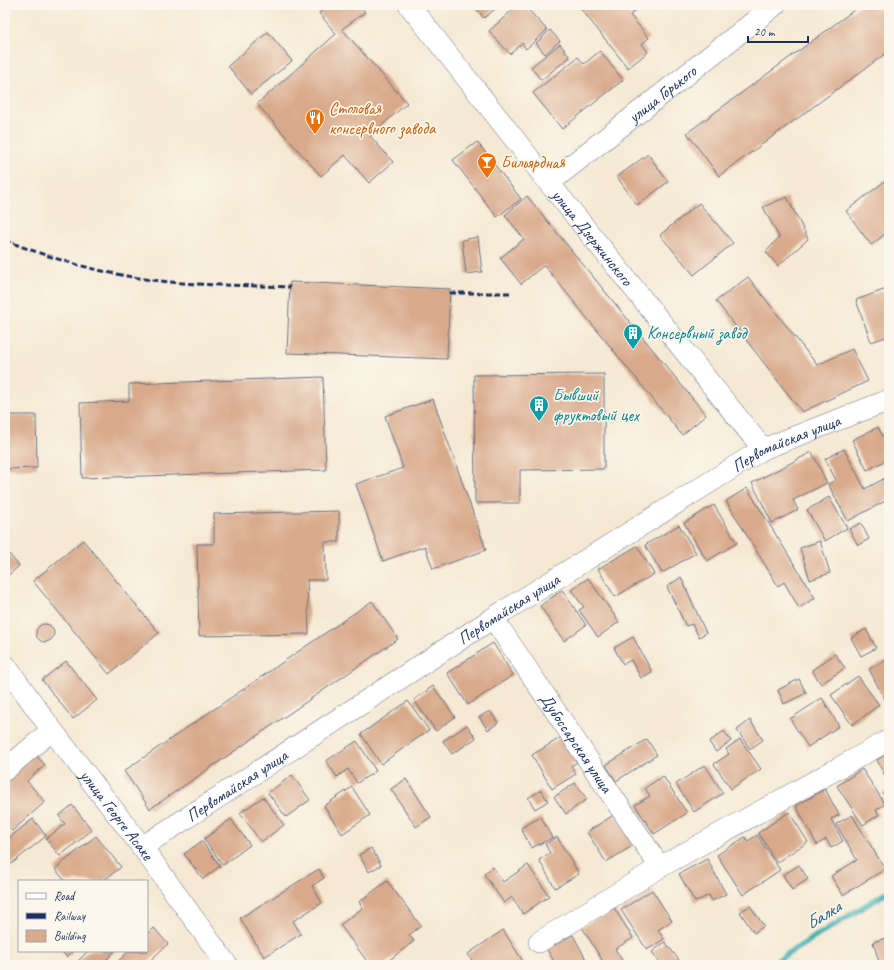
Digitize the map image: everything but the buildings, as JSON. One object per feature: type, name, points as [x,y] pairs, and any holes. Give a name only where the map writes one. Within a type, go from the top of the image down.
[{"type":"street","name":"улица Дзержинского","points":[[409,5],[549,183],[763,449]]},
{"type":"street","name":"улица Горького","points":[[549,183],[774,5]]},
{"type":"street","name":"Первомайская улица","points":[[142,847],[493,618],[763,449],[889,400]]},
{"type":"street","name":"Дубоссарская улица","points":[[493,618],[660,867]]},
{"type":"street","name":"улица Георге Асаке","points":[[5,665],[52,730],[142,847],[227,965]]},
{"type":"street","points":[[5,770],[52,730]]},
{"type":"street","points":[[539,942],[660,867],[889,740]]},
{"type":"waterway","name":"Балка","points":[[772,965],[889,891]]},
{"type":"railway","points":[[5,240],[74,264],[145,279],[181,283],[290,287]]},
{"type":"railway","points":[[450,293],[511,293]]},
{"type":"place","name":"Столовая консервного завода","points":[[315,135]]},
{"type":"place","name":"Бильярдная","points":[[487,179]]},
{"type":"place","name":"Консервный завод","points":[[633,350]]},
{"type":"place","name":"Бывший фруктовый цех","points":[[539,422]]}]
